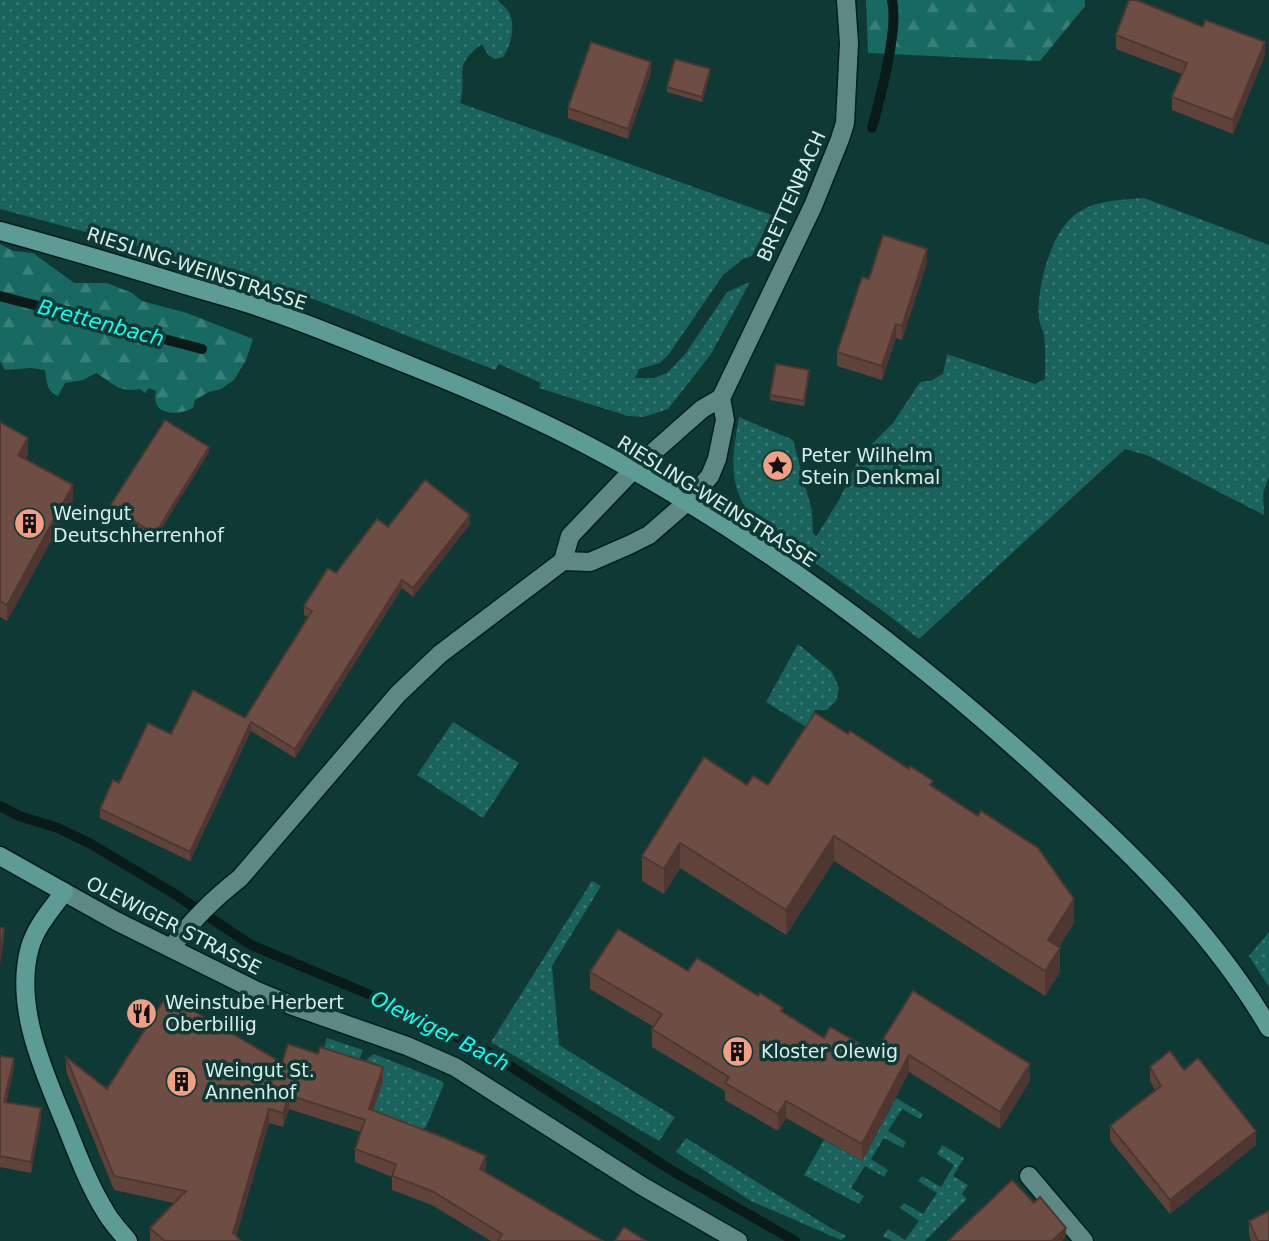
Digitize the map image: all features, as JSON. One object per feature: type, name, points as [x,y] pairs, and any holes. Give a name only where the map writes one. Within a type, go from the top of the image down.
[{"type":"main road","name":"RIESLING-WEINSTRASSE","points":[[0,231],[272,311],[494,400],[571,437],[687,502],[810,584],[899,649],[1077,804],[1178,904],[1248,994],[1269,1028]]},
{"type":"main road","name":"OLEWIGER STRASSE","points":[[0,856],[64,892]]},
{"type":"main road","points":[[64,892],[44,919],[30,946],[26,994],[29,1018],[36,1046],[77,1154],[106,1212],[128,1241]]},
{"type":"street","name":"BRETTENBACH","points":[[563,561],[590,562],[649,535],[687,502],[710,476],[717,459],[725,420],[721,398],[813,206],[845,123],[849,43],[846,0]]},
{"type":"street","points":[[171,948],[189,923],[214,898],[240,878],[407,686],[440,654],[563,561],[570,536],[633,470],[702,409],[721,398]]},
{"type":"street","name":"OLEWIGER STRASSE","points":[[64,892],[224,976],[293,1006],[455,1066],[642,1186],[738,1241]]},
{"type":"street","points":[[1029,1176],[1084,1241]]},
{"type":"shaded area","points":[[0,0],[498,0],[511,19],[509,46],[503,57],[495,59],[488,55],[482,44],[472,52],[462,71],[460,103],[772,215],[752,256],[743,259],[723,275],[669,354],[660,363],[639,369],[635,378],[654,378],[667,373],[686,353],[727,292],[750,282],[711,354],[668,409],[644,417],[628,416],[539,388],[541,383],[499,364],[495,370],[316,300],[167,254],[0,209]]},
{"type":"shaded area","points":[[1144,198],[1269,245],[1269,477],[1263,493],[1264,515],[1149,456],[1125,449],[919,639],[757,522],[747,510],[740,497],[734,472],[734,446],[739,417],[793,440],[812,511],[813,533],[816,537],[839,500],[860,456],[893,423],[920,382],[930,381],[943,374],[947,354],[1035,384],[1045,379],[1045,340],[1039,320],[1040,295],[1050,252],[1056,239],[1071,218],[1087,208],[1105,202]]},
{"type":"shaded area","points":[[798,644],[832,672],[839,688],[836,701],[827,710],[815,710],[806,727],[766,702]]},
{"type":"shaded area","points":[[453,722],[519,763],[483,818],[417,775]]},
{"type":"shaded area","points":[[592,881],[601,886],[552,966],[559,1045],[675,1117],[659,1141],[491,1042]]},
{"type":"shaded area","points":[[1269,932],[1269,987],[1249,956]]},
{"type":"shaded area","points":[[327,1038],[363,1050],[354,1072],[320,1061]]},
{"type":"shaded area","points":[[374,1054],[442,1081],[444,1084],[426,1127],[421,1130],[373,1112],[363,1072],[364,1065]]},
{"type":"shaded area","points":[[896,1098],[923,1114],[920,1119],[902,1109],[888,1131],[906,1142],[903,1148],[884,1138],[871,1159],[888,1170],[884,1177],[865,1166],[851,1188],[864,1196],[859,1204],[804,1175],[824,1140],[862,1161]]},
{"type":"shaded area","points":[[686,1138],[846,1236],[841,1240],[751,1201],[676,1152]]},
{"type":"shaded area","points":[[942,1145],[964,1158],[953,1176],[968,1185],[962,1194],[967,1199],[925,1241],[892,1241],[883,1236],[888,1229],[905,1240],[919,1221],[900,1208],[904,1203],[923,1214],[937,1193],[918,1181],[922,1176],[941,1187],[954,1165],[937,1154]]},
{"type":"green space","points":[[866,0],[1085,0],[1085,6],[1040,61],[868,53]]},
{"type":"green space","points":[[0,244],[13,251],[33,253],[74,283],[107,283],[132,293],[142,301],[187,313],[253,339],[246,360],[234,380],[195,400],[193,408],[187,411],[166,412],[157,405],[156,391],[149,388],[145,393],[140,389],[126,390],[96,373],[83,380],[65,383],[58,396],[49,389],[45,370],[5,370],[0,361]]},
{"type":"building","points":[[1129,0],[1136,0],[1203,27],[1205,20],[1265,42],[1233,120],[1172,97],[1187,63],[1116,35]]},
{"type":"building","points":[[591,42],[651,62],[628,129],[568,108]]},
{"type":"building","points":[[675,59],[710,69],[702,97],[667,87]]},
{"type":"building","points":[[883,235],[927,249],[902,326],[896,324],[882,366],[837,352],[862,277],[869,279]]},
{"type":"building","points":[[776,364],[809,370],[804,401],[770,395]]},
{"type":"building","points":[[165,420],[209,447],[155,534],[110,506]]},
{"type":"building","name":"Weingut Deutschherrenhof","points":[[0,422],[28,438],[18,455],[73,485],[7,605],[0,601]]},
{"type":"building","points":[[425,480],[470,515],[413,588],[402,580],[295,749],[251,722],[190,852],[100,809],[113,780],[119,783],[148,723],[171,734],[193,690],[245,718],[312,611],[304,606],[328,568],[336,573],[377,519],[388,527]]},
{"type":"building","points":[[815,713],[848,734],[850,731],[909,769],[910,766],[933,781],[930,785],[978,816],[981,811],[1038,848],[1074,899],[1048,940],[1060,948],[1045,971],[834,836],[786,910],[680,843],[664,869],[642,856],[704,757],[747,785],[753,776],[768,785]]},
{"type":"building","points":[[0,928],[4,928],[0,955]]},
{"type":"building","name":"Kloster Olewig","points":[[618,929],[688,971],[697,958],[758,996],[760,993],[783,1008],[781,1011],[824,1038],[830,1027],[875,1052],[913,991],[1030,1064],[1000,1112],[909,1055],[862,1144],[786,1101],[778,1114],[725,1083],[729,1077],[652,1029],[662,1014],[590,972]]},
{"type":"building","points":[[167,995],[282,1063],[288,1044],[318,1054],[320,1047],[383,1067],[369,1109],[486,1156],[480,1169],[603,1241],[498,1241],[502,1234],[432,1191],[392,1176],[396,1164],[355,1149],[365,1120],[289,1095],[283,1113],[269,1109],[233,1233],[241,1241],[165,1241],[150,1228],[186,1191],[114,1176],[66,1057],[107,1089]]},
{"type":"building","points":[[1170,1051],[1184,1070],[1198,1058],[1256,1131],[1170,1200],[1110,1126],[1161,1086],[1150,1067]]},
{"type":"building","points":[[0,1056],[14,1058],[4,1102],[41,1108],[31,1162],[0,1156]]},
{"type":"building","points":[[1012,1180],[1034,1203],[1040,1197],[1066,1228],[1052,1241],[948,1241]]},
{"type":"building","points":[[1269,1211],[1269,1241],[1258,1241],[1249,1221]]},
{"type":"building","points":[[624,1227],[646,1241],[615,1241]]},
{"type":"waterway","name":"Brettenbach","points":[[872,128],[891,45],[892,0]]},
{"type":"waterway","name":"Brettenbach","points":[[0,296],[202,349]]},
{"type":"waterway","name":"Olewiger Bach","points":[[0,806],[91,844],[173,893],[251,945],[373,996],[490,1053],[671,1170],[795,1241]]},
{"type":"place","name":"Peter Wilhelm Stein Denkmal","points":[[778,466]]},
{"type":"place","name":"Weingut Deutschherrenhof","points":[[30,524]]},
{"type":"place","name":"Weinstube Herbert Oberbillig","points":[[142,1013]]},
{"type":"place","name":"Kloster Olewig","points":[[738,1051]]},
{"type":"place","name":"Weingut St. Annenhof","points":[[182,1081]]}]
